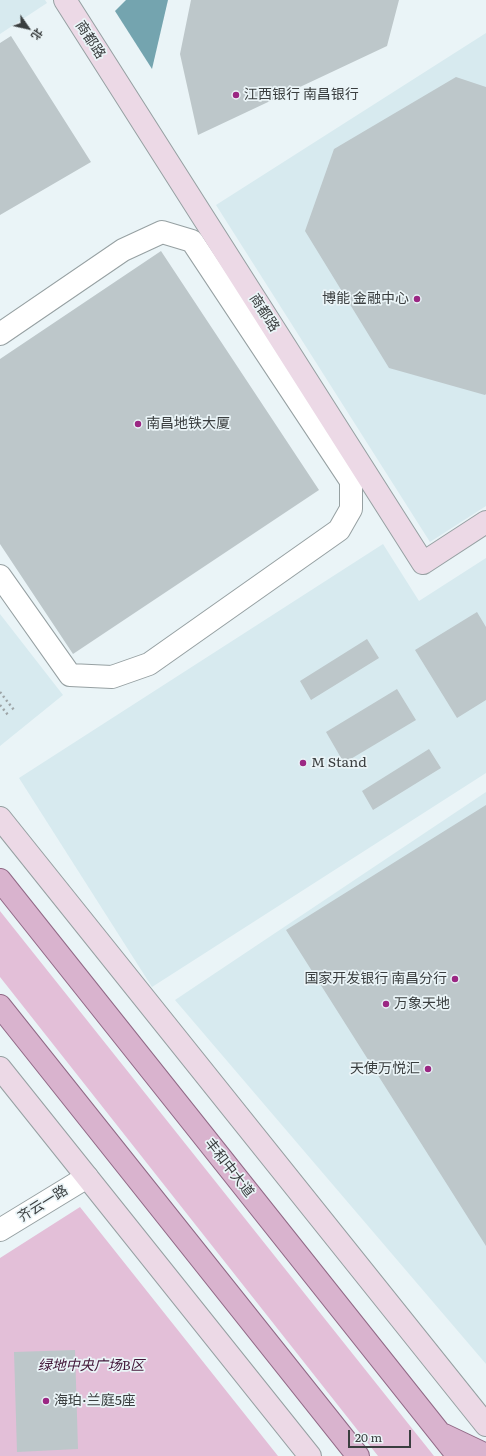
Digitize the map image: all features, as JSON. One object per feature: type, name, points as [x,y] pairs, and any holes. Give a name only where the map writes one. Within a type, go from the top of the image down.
[{"type":"main road","name":"商都路","points":[[65,0],[423,563],[486,522]]},
{"type":"main road","points":[[0,818],[486,1425]]},
{"type":"main road","name":"丰和中大道","points":[[0,880],[458,1456]]},
{"type":"main road","points":[[0,1006],[358,1456]]},
{"type":"main road","points":[[0,1068],[310,1456]]},
{"type":"main road","points":[[439,1432],[486,1455]]},
{"type":"street","points":[[0,334],[123,250],[162,232],[192,242],[351,481],[351,509],[339,530],[295,562],[149,664],[112,677],[70,675],[0,576]]},
{"type":"street","name":"齐云一路","points":[[0,1230],[87,1177]]},
{"type":"path","points":[[0,692],[14,710]]},
{"type":"path","points":[[0,705],[8,715]]},
{"type":"shaded area","points":[[0,0],[45,0],[47,3],[0,34]]},
{"type":"shaded area","points":[[486,33],[486,506],[430,542],[216,205]]},
{"type":"shaded area","points":[[383,544],[419,601],[486,558],[486,773],[152,987],[19,778]]},
{"type":"shaded area","points":[[0,614],[63,695],[0,746]]},
{"type":"shaded area","name":"万象天地","points":[[486,792],[486,1364],[175,1000]]},
{"type":"green space","points":[[0,911],[434,1456],[378,1456],[0,977]]},
{"type":"green space","name":"绿地中央广场B区","points":[[80,1207],[278,1456],[0,1456],[0,1258]]},
{"type":"water","points":[[126,0],[168,0],[152,69],[115,11]]},
{"type":"building","name":"江西银行 南昌银行","points":[[191,0],[399,0],[387,46],[198,135],[180,54]]},
{"type":"building","points":[[11,36],[91,162],[0,215],[0,43]]},
{"type":"building","name":"博能 金融中心","points":[[456,77],[486,87],[485,395],[389,368],[305,231],[334,149]]},
{"type":"building","name":"南昌地铁大厦","points":[[161,251],[319,490],[73,654],[0,544],[0,359]]},
{"type":"building","points":[[477,612],[486,627],[486,700],[457,718],[415,650]]},
{"type":"building","points":[[367,639],[379,658],[311,700],[300,681]]},
{"type":"building","points":[[397,689],[416,720],[344,763],[326,732]]},
{"type":"building","points":[[429,749],[441,768],[373,810],[362,791]]},
{"type":"building","name":"万象天地","points":[[486,805],[486,1246],[286,930]]},
{"type":"building","name":"海珀·兰庭5座","points":[[75,1350],[78,1449],[17,1452],[14,1352]]},
{"type":"place","name":"江西银行 南昌银行","points":[[236,95]]},
{"type":"place","name":"博能 金融中心","points":[[417,299]]},
{"type":"place","name":"南昌地铁大厦","points":[[138,424]]},
{"type":"place","name":"M Stand","points":[[303,763]]},
{"type":"place","name":"国家开发银行 南昌分行","points":[[455,979]]},
{"type":"place","name":"万象天地","points":[[386,1004]]},
{"type":"place","name":"天使万悦汇","points":[[428,1069]]},
{"type":"place","name":"海珀·兰庭5座","points":[[46,1401]]}]
